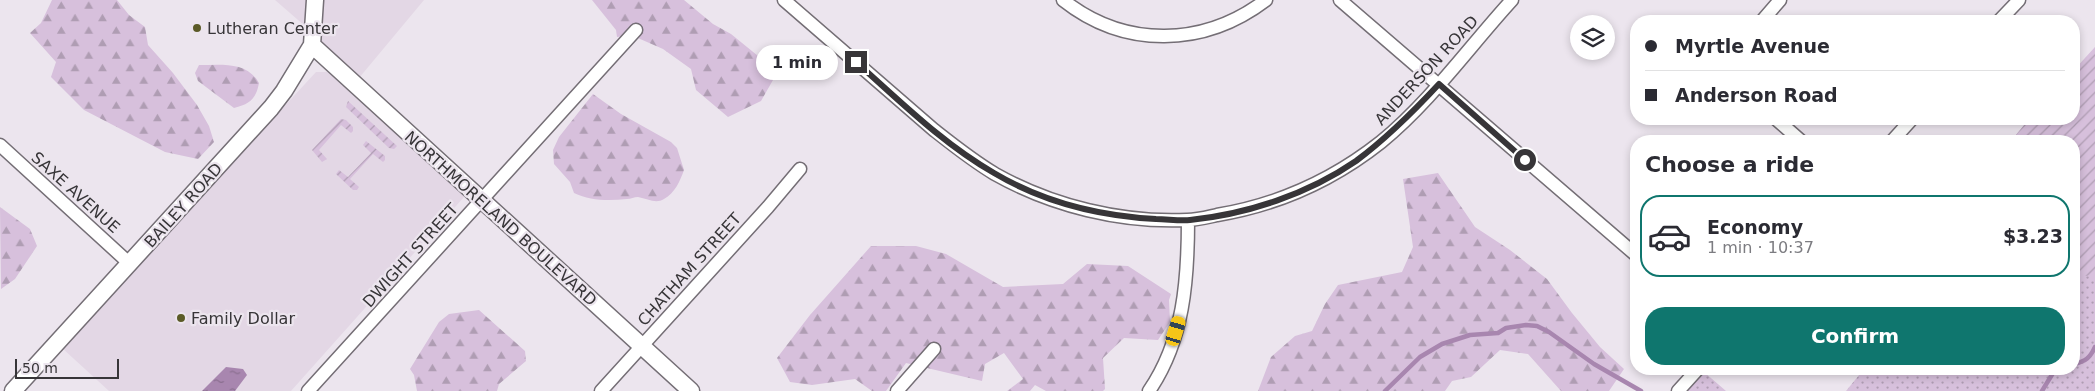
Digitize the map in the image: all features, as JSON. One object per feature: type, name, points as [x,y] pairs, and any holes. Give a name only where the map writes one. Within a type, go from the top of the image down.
[{"type":"street","name":"BAILEY ROAD","points":[[13,391],[271,108],[284,91],[312,45],[315,0]]},
{"type":"street","name":"ANDERSON ROAD","points":[[784,0],[934,130],[994,174],[1024,189],[1078,208],[1139,218],[1188,220],[1235,212],[1272,202],[1326,179],[1355,161],[1383,140],[1405,120],[1512,0]]},
{"type":"street","points":[[1063,0],[1090,18],[1111,27],[1134,33],[1160,36],[1195,34],[1220,27],[1241,17],[1266,0]]},
{"type":"street","points":[[1340,0],[1630,250]]},
{"type":"street","points":[[1767,15],[1780,0]]},
{"type":"street","points":[[2005,15],[2019,0]]},
{"type":"street","name":"DWIGHT STREET","points":[[308,391],[636,30]]},
{"type":"street","name":"NORTHMORELAND BOULEVARD","points":[[312,45],[691,391]]},
{"type":"street","points":[[1783,125],[1794,135]]},
{"type":"street","points":[[1897,135],[1907,125]]},
{"type":"street","name":"SAXE AVENUE","points":[[0,145],[130,263]]},
{"type":"street","name":"CHATHAM STREET","points":[[601,391],[800,169]]},
{"type":"street","points":[[1149,391],[1168,357],[1183,306],[1188,270],[1188,220]]},
{"type":"street","points":[[897,391],[934,349]]},
{"type":"street","points":[[1678,391],[1693,375]]},
{"type":"shaded area","points":[[275,0],[424,0],[354,84],[313,33]]},
{"type":"shaded area","points":[[316,72],[327,72],[335,78],[453,184],[464,197],[291,391],[109,391],[62,348]]},
{"type":"green space","points":[[52,0],[117,0],[129,15],[145,27],[148,45],[173,73],[197,105],[209,126],[214,142],[198,159],[165,152],[84,110],[51,77],[56,62],[30,33],[41,23]]},
{"type":"green space","points":[[592,0],[684,0],[713,24],[731,34],[763,60],[773,80],[761,101],[728,117],[696,90],[691,69],[663,49],[631,35],[617,37],[616,30]]},
{"type":"green space","points":[[2095,47],[2095,391],[1846,391],[1859,375],[2080,375],[2080,135],[2016,135],[2024,125],[2080,125],[2080,98]]},
{"type":"green space","points":[[2095,47],[2095,275],[2080,276],[2080,135],[2016,135],[2024,125],[2080,125],[2080,63]]},
{"type":"green space","points":[[199,65],[233,66],[248,71],[259,83],[254,97],[248,103],[234,108],[198,81],[195,73]]},
{"type":"green space","points":[[593,94],[621,114],[671,142],[677,148],[684,170],[677,186],[668,196],[658,201],[638,197],[607,200],[586,198],[574,193],[570,182],[554,164],[553,150],[559,137]]},
{"type":"green space","points":[[348,101],[397,146],[394,149],[389,148],[346,107]]},
{"type":"green space","points":[[341,119],[346,120],[353,127],[353,131],[351,133],[341,125],[319,150],[327,159],[322,162],[312,150]]},
{"type":"green space","points":[[366,141],[385,156],[385,160],[383,162],[373,154],[350,179],[359,187],[357,190],[353,190],[336,174],[339,170],[348,177],[371,153],[363,145]]},
{"type":"green space","points":[[1438,173],[1475,227],[1510,250],[1547,279],[1600,347],[1624,369],[1609,391],[1561,391],[1528,354],[1500,350],[1471,377],[1452,381],[1445,391],[1258,391],[1271,357],[1295,336],[1312,331],[1325,304],[1338,285],[1402,272],[1413,247],[1403,179]]},
{"type":"green space","points":[[0,207],[30,229],[37,246],[15,279],[1,289]]},
{"type":"green space","points":[[871,246],[916,246],[946,254],[1003,287],[1063,284],[1087,264],[1128,266],[1171,294],[1169,300],[1170,322],[1158,340],[1124,338],[1103,358],[1105,389],[1103,391],[1046,391],[1035,385],[1030,391],[1007,391],[1023,379],[1004,353],[985,364],[982,381],[906,363],[886,391],[872,391],[855,379],[812,385],[790,382],[777,358],[810,315]]},
{"type":"green space","points":[[479,310],[525,351],[526,361],[499,384],[497,391],[417,391],[414,375],[410,369],[439,322],[449,314]]},
{"type":"green space","points":[[1701,375],[1707,375],[1726,391],[1688,391]]},
{"type":"water","points":[[226,367],[243,369],[247,375],[235,391],[202,391]]},
{"type":"waterway","points":[[1385,391],[1420,357],[1442,344],[1470,335],[1498,333],[1506,328],[1526,325],[1537,326],[1549,332],[1594,364],[1641,391]]},
{"type":"waterway","points":[[2080,362],[2091,354],[2095,347]]},
{"type":"waterway","points":[[2042,391],[2052,375]]},
{"type":"place","name":"Lutheran Center","points":[[197,28]]},
{"type":"place","name":"Family Dollar","points":[[181,318]]},
{"type":"route","points":[[856,62],[934,130],[994,174],[1024,189],[1056,201],[1102,214],[1188,220],[1235,212],[1272,202],[1306,189],[1355,161],[1381,142],[1439,84],[1525,160]]}]
